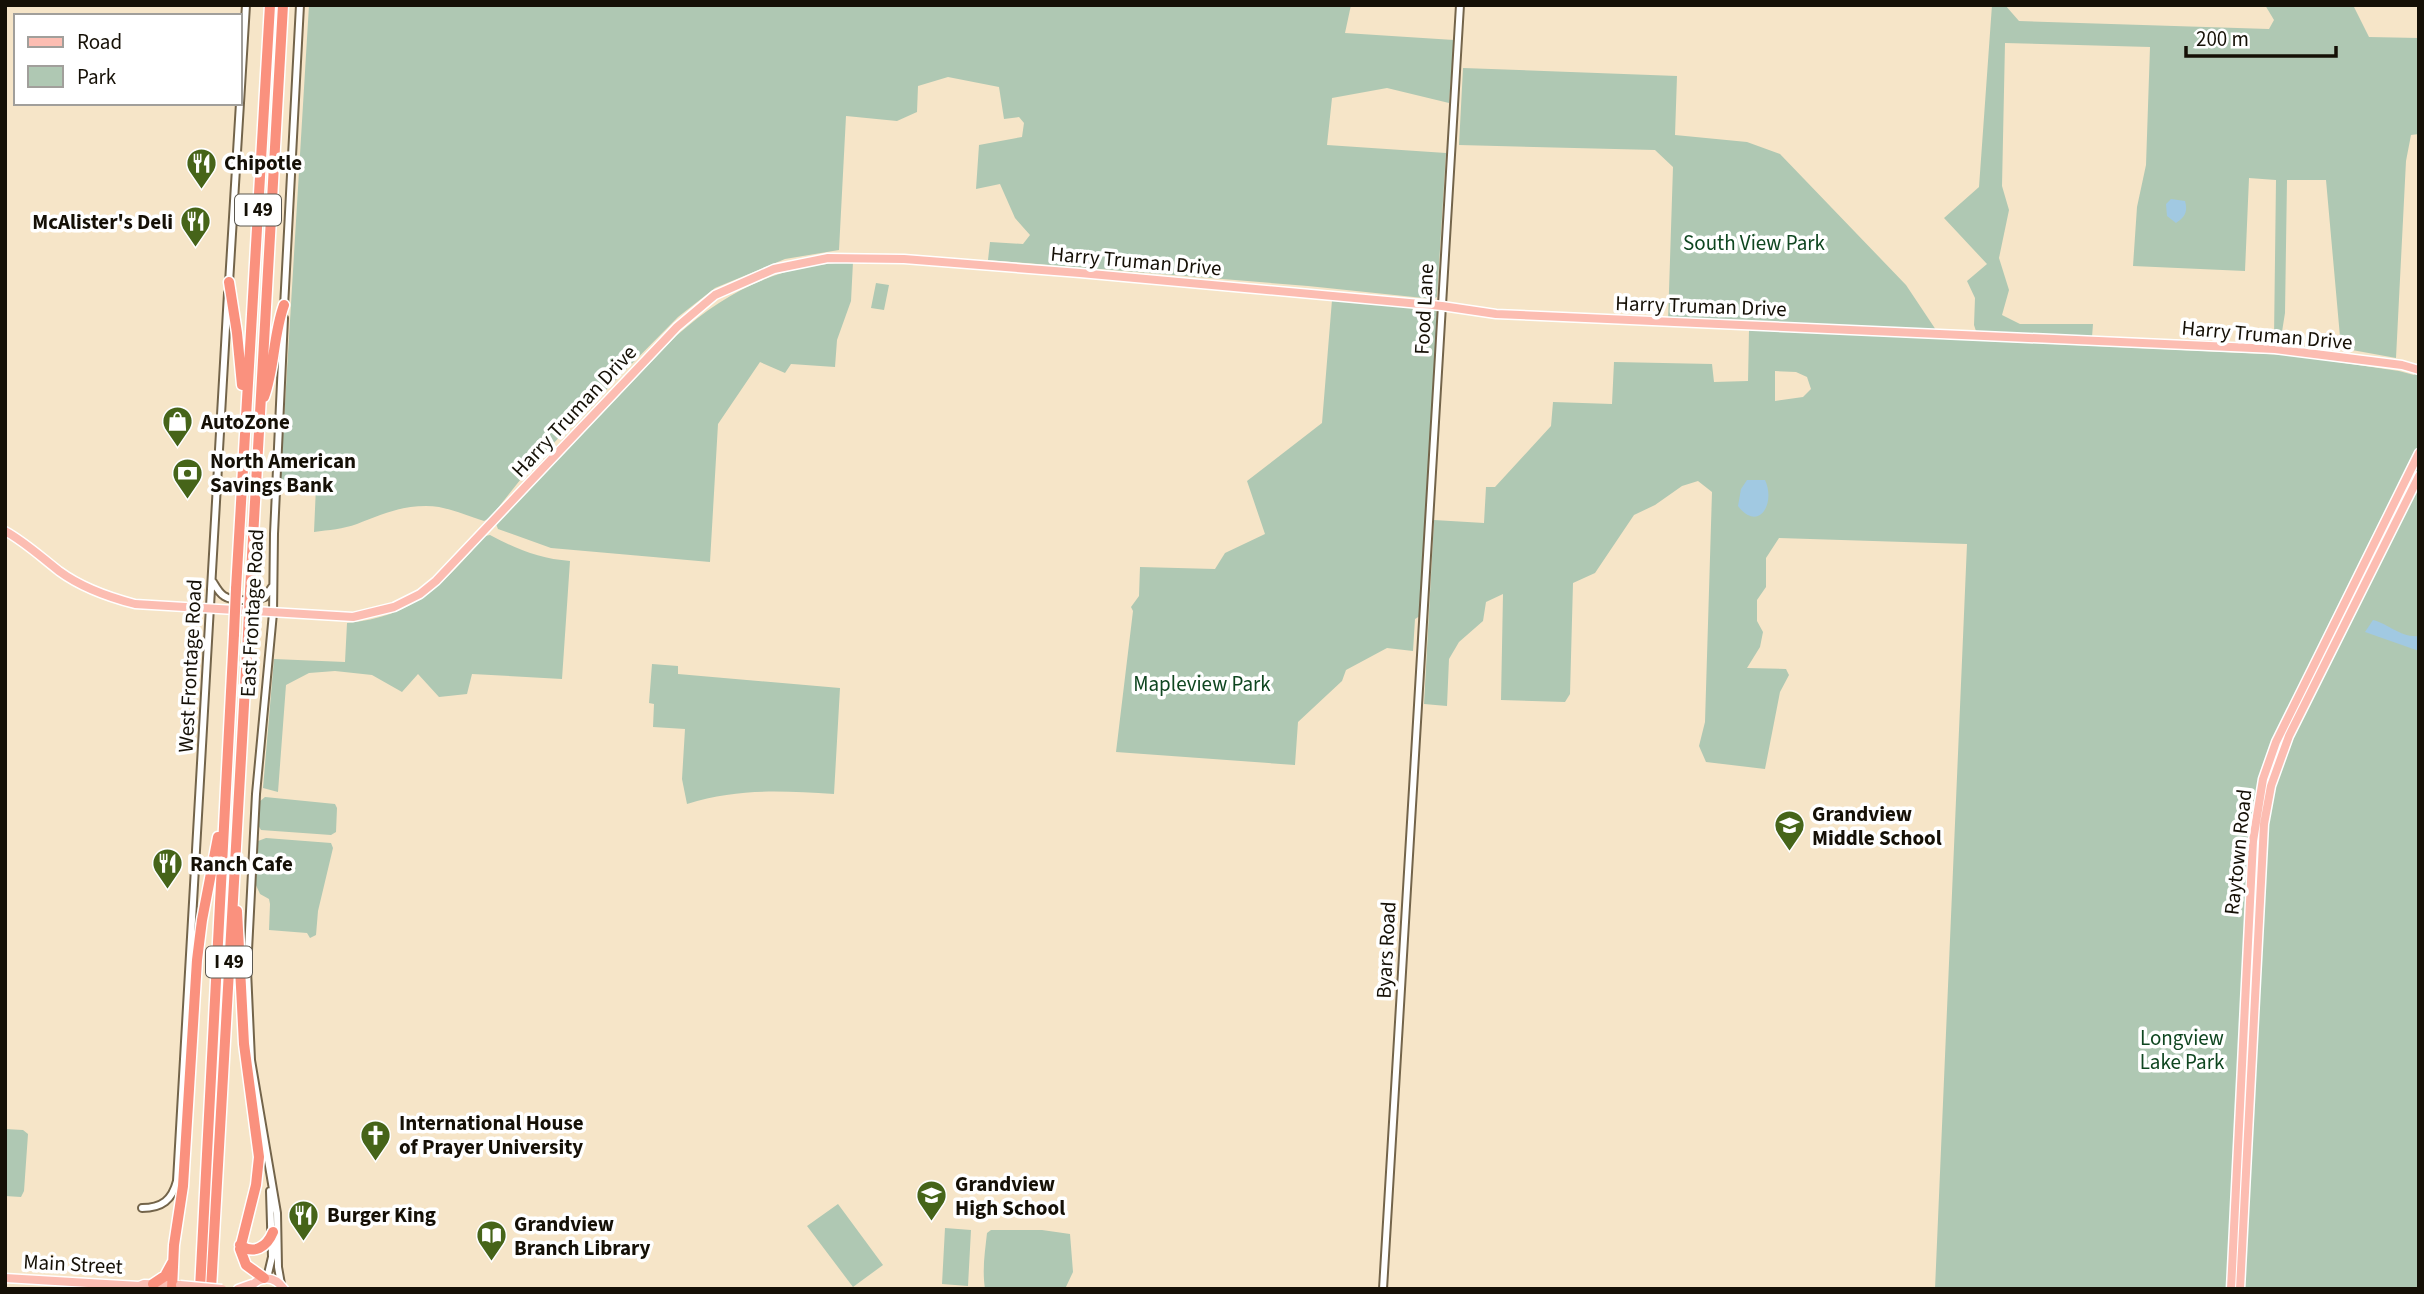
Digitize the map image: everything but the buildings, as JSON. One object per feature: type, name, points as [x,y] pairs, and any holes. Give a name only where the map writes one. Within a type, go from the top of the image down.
[{"type":"highway","name":"I 49","points":[[200,1289],[236,589],[270,5]]},
{"type":"highway","name":"I 49","points":[[211,1289],[283,5]]},
{"type":"highway","points":[[229,282],[246,415]]},
{"type":"highway","points":[[261,408],[270,382],[278,321],[284,305]]},
{"type":"highway","points":[[175,1286],[174,1259],[183,1186],[199,941],[220,819],[226,810]]},
{"type":"highway","points":[[234,876],[243,1044],[259,1157],[256,1185],[240,1245],[246,1265],[265,1278]]},
{"type":"highway","points":[[240,1245],[248,1250],[262,1248],[269,1242],[273,1232]]},
{"type":"highway","points":[[145,1286],[165,1276],[174,1259]]},
{"type":"main road","name":"Harry Truman Drive","points":[[5,531],[23,541],[60,572],[83,586],[135,604],[353,617],[394,607],[419,594],[436,581],[677,327],[715,295],[774,269],[828,258],[908,260],[1442,306],[1496,314],[2275,349],[2404,365],[2419,370]]},
{"type":"main road","name":"Raytown Road","points":[[2231,1289],[2253,841],[2263,779],[2276,742],[2419,453]]},
{"type":"main road","name":"Raytown Road","points":[[2240,1289],[2263,824],[2271,786],[2289,736],[2419,476]]},
{"type":"main road","name":"Main Street","points":[[5,1278],[222,1289]]},
{"type":"main road","points":[[238,1289],[251,1287],[265,1278],[282,1286]]},
{"type":"street","name":"West Frontage Road","points":[[242,70],[246,5]]},
{"type":"street","name":"East Frontage Road","points":[[282,1286],[278,1267],[277,1213],[251,1060],[247,970],[256,794],[273,612],[284,305],[300,5]]},
{"type":"street","name":"Food Lane","points":[[1424,614],[1460,5]]},
{"type":"street","name":"West Frontage Road","points":[[142,1208],[162,1205],[174,1195],[177,1181],[240,105]]},
{"type":"street","points":[[212,580],[222,596],[248,599],[265,597],[273,584]]},
{"type":"street","name":"Byars Road","points":[[1383,1289],[1424,614]]},
{"type":"street","name":"East Frontage Road","points":[[265,1278],[272,1263],[270,1179]]},
{"type":"green space","points":[[309,5],[1351,5],[1345,33],[1454,40],[1449,103],[1387,88],[1332,98],[1327,145],[1446,153],[1437,297],[1433,299],[988,260],[990,242],[1023,244],[1030,235],[1015,218],[1000,184],[976,189],[979,145],[1022,137],[1024,123],[1019,117],[1004,119],[999,87],[948,77],[918,86],[917,112],[897,121],[846,116],[839,250],[785,259],[715,288],[678,317],[532,465],[490,518],[484,521],[455,511],[417,506],[346,527],[314,532],[316,486],[280,487]]},
{"type":"green space","points":[[1992,5],[2005,5],[2019,21],[2269,29],[2274,20],[2265,5],[2353,5],[2369,37],[2419,38],[2419,134],[2411,135],[2406,161],[2396,358],[2341,348],[2326,180],[2287,180],[2285,313],[2281,338],[2274,338],[2276,180],[2249,178],[2245,271],[2133,266],[2137,207],[2146,165],[2150,47],[2005,43],[2002,186],[2009,210],[1999,258],[2009,290],[2002,315],[2020,324],[2093,324],[2092,337],[1976,331],[1975,298],[1967,281],[1987,264],[1944,218],[1979,187]]},
{"type":"green space","name":"South View Park","points":[[1463,68],[1677,76],[1675,135],[1747,142],[1780,154],[1906,285],[1938,333],[1668,322],[1673,167],[1655,150],[1459,145]]},
{"type":"green space","points":[[853,262],[851,301],[837,340],[835,367],[791,364],[785,373],[760,362],[718,424],[710,562],[551,548],[498,529],[496,524],[500,519],[676,336],[696,319],[736,292],[779,274],[802,268]]},
{"type":"green space","points":[[876,283],[889,285],[884,310],[871,308]]},
{"type":"green space","name":"Mapleview Park","points":[[1332,300],[1435,309],[1438,314],[1420,616],[1415,619],[1413,651],[1387,648],[1346,670],[1342,681],[1298,722],[1295,765],[1116,752],[1133,611],[1131,607],[1139,596],[1140,567],[1215,569],[1225,553],[1265,534],[1247,481],[1322,423]]},
{"type":"green space","name":"Longview Lake Park","points":[[1749,330],[2290,355],[2414,375],[2419,369],[2419,1289],[1935,1289],[1967,544],[1779,538],[1766,558],[1766,587],[1757,600],[1757,621],[1763,632],[1760,647],[1747,668],[1786,669],[1789,675],[1780,692],[1765,769],[1706,762],[1699,746],[1705,722],[1712,492],[1698,481],[1682,486],[1655,505],[1634,515],[1595,573],[1573,583],[1570,694],[1565,702],[1501,700],[1503,594],[1486,602],[1483,621],[1459,642],[1449,659],[1447,706],[1424,704],[1434,520],[1484,523],[1486,487],[1495,487],[1551,426],[1553,402],[1612,404],[1614,362],[1712,364],[1714,382],[1748,381]],"holes":[[[1775,371],[1796,372],[1807,377],[1811,389],[1803,397],[1775,401]]]},
{"type":"green space","points":[[490,535],[528,552],[570,561],[562,679],[472,674],[467,694],[439,697],[418,674],[402,692],[372,675],[335,671],[309,673],[286,685],[278,792],[263,788],[274,659],[345,662],[347,623],[391,614],[409,605],[441,583],[485,536]]},
{"type":"green space","points":[[652,664],[678,666],[678,674],[840,688],[834,794],[742,793],[687,804],[682,779],[685,729],[653,727],[654,704],[649,703]]},
{"type":"green space","points":[[265,797],[335,804],[336,832],[331,835],[261,830],[258,825],[259,802]]},
{"type":"green space","points":[[266,838],[331,843],[333,848],[318,911],[316,935],[310,938],[307,933],[269,930],[269,899],[260,894],[255,883],[258,841]]},
{"type":"green space","points":[[5,1129],[23,1130],[28,1134],[24,1191],[21,1197],[5,1196]]},
{"type":"green space","points":[[838,1204],[883,1265],[853,1287],[807,1226]]},
{"type":"green space","points":[[945,1228],[971,1230],[968,1286],[942,1284]]},
{"type":"green space","points":[[991,1230],[1042,1230],[1070,1234],[1073,1272],[1065,1289],[985,1289],[987,1233]]},
{"type":"water","points":[[2171,199],[2185,201],[2186,205],[2185,214],[2176,223],[2167,216],[2166,204]]},
{"type":"water","points":[[1747,480],[1765,480],[1768,489],[1767,505],[1759,516],[1746,514],[1738,506],[1741,489]]},
{"type":"water","points":[[2373,620],[2406,635],[2419,636],[2419,651],[2365,632]]},
{"type":"place","name":"Chipotle","points":[[201,190]]},
{"type":"place","name":"McAlister's Deli","points":[[196,249]]},
{"type":"place","name":"AutoZone","points":[[178,449]]},
{"type":"place","name":"North American Savings Bank","points":[[187,500]]},
{"type":"place","name":"Grandview Middle School","points":[[1789,853]]},
{"type":"place","name":"Ranch Cafe","points":[[167,891]]},
{"type":"place","name":"International House of Prayer University","points":[[376,1162]]},
{"type":"place","name":"Grandview High School","points":[[932,1223]]},
{"type":"place","name":"Burger King","points":[[304,1242]]},
{"type":"place","name":"Grandview Branch Library","points":[[491,1263]]}]
